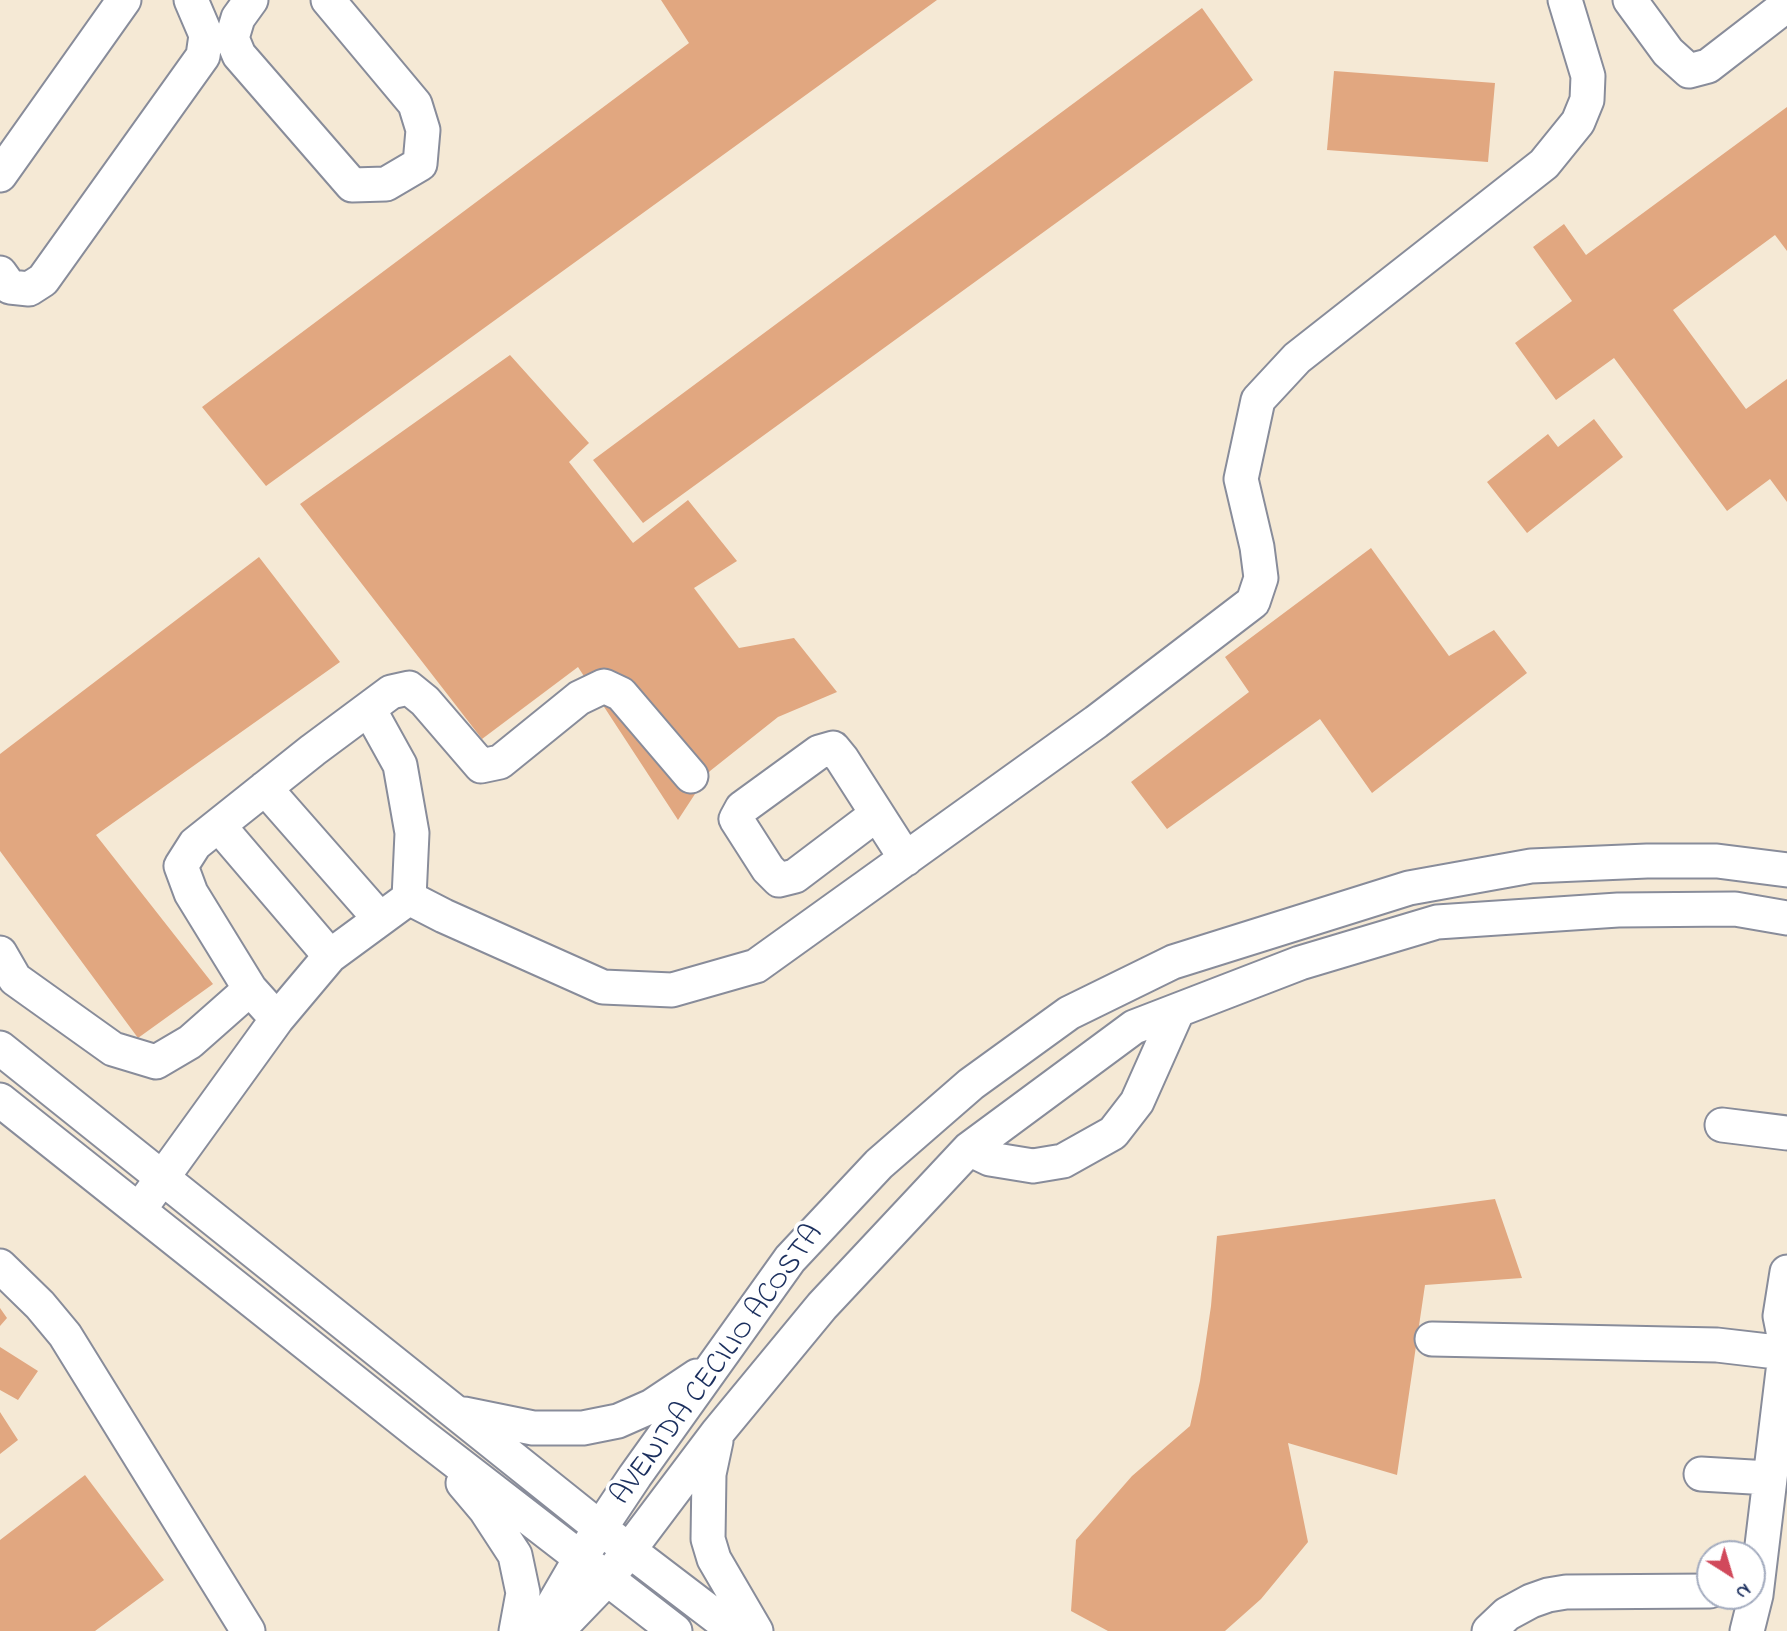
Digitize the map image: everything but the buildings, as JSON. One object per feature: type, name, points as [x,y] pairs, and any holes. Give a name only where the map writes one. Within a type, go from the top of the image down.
[{"type":"street","points":[[0,175],[124,0]]},
{"type":"street","points":[[0,273],[10,287],[29,289],[43,280],[203,55],[206,35],[191,0]]},
{"type":"street","points":[[251,0],[238,18],[232,38],[239,55],[352,185],[386,184],[419,164],[423,130],[415,104],[328,0]]},
{"type":"street","points":[[410,898],[444,916],[603,987],[672,990],[756,966],[1096,722],[1253,602],[1261,578],[1257,547],[1241,479],[1258,400],[1297,358],[1544,164],[1578,122],[1587,100],[1588,76],[1565,0]]},
{"type":"street","points":[[1630,0],[1668,52],[1689,71],[1708,66],[1787,5]]},
{"type":"street","points":[[277,1019],[250,989],[191,893],[181,866],[195,844],[391,692],[409,688],[425,701],[481,766],[500,762],[579,698],[604,686],[621,694],[691,776]]},
{"type":"street","points":[[369,709],[400,765],[412,833],[410,898]]},
{"type":"street","points":[[265,788],[380,919]]},
{"type":"street","points":[[877,814],[906,859]]},
{"type":"street","points":[[219,825],[330,956]]},
{"type":"street","name":"AVENIDA CECILIO ACOSTA","points":[[538,1631],[600,1528],[790,1259],[899,1146],[971,1084],[1069,1013],[1173,962],[1409,888],[1531,866],[1717,861],[1787,870]]},
{"type":"street","points":[[139,1210],[277,1019],[330,956],[410,898]]},
{"type":"street","name":"AVENIDA CECILIO ACOSTA","points":[[557,1631],[608,1578],[718,1432],[822,1306],[968,1149],[1134,1027],[1300,963],[1437,922],[1630,909],[1734,909],[1787,918]]},
{"type":"street","points":[[0,953],[15,979],[113,1049],[156,1062],[190,1042],[250,989]]},
{"type":"street","points":[[968,1149],[990,1159],[1033,1166],[1063,1161],[1113,1133],[1137,1102],[1178,1010]]},
{"type":"street","points":[[0,1048],[460,1413],[600,1528],[734,1631]]},
{"type":"street","points":[[0,1100],[420,1434],[675,1631]]},
{"type":"street","points":[[1722,1125],[1787,1133]]},
{"type":"street","points":[[0,1266],[40,1305],[65,1335],[248,1631]]},
{"type":"street","points":[[1761,1540],[1786,1348],[1780,1316],[1787,1272]]},
{"type":"street","points":[[1432,1339],[1786,1348]]},
{"type":"street","points":[[460,1413],[533,1429],[583,1428],[618,1421],[652,1406],[713,1365]]},
{"type":"street","points":[[718,1432],[709,1474],[708,1539],[714,1559],[757,1631]]},
{"type":"street","points":[[420,1434],[485,1508],[515,1555],[523,1593],[516,1631]]},
{"type":"street","points":[[1701,1474],[1769,1478]]},
{"type":"street","points":[[1489,1631],[1507,1614],[1548,1595],[1566,1592],[1696,1591]]},
{"type":"street","points":[[1747,1631],[1751,1610]]}]
